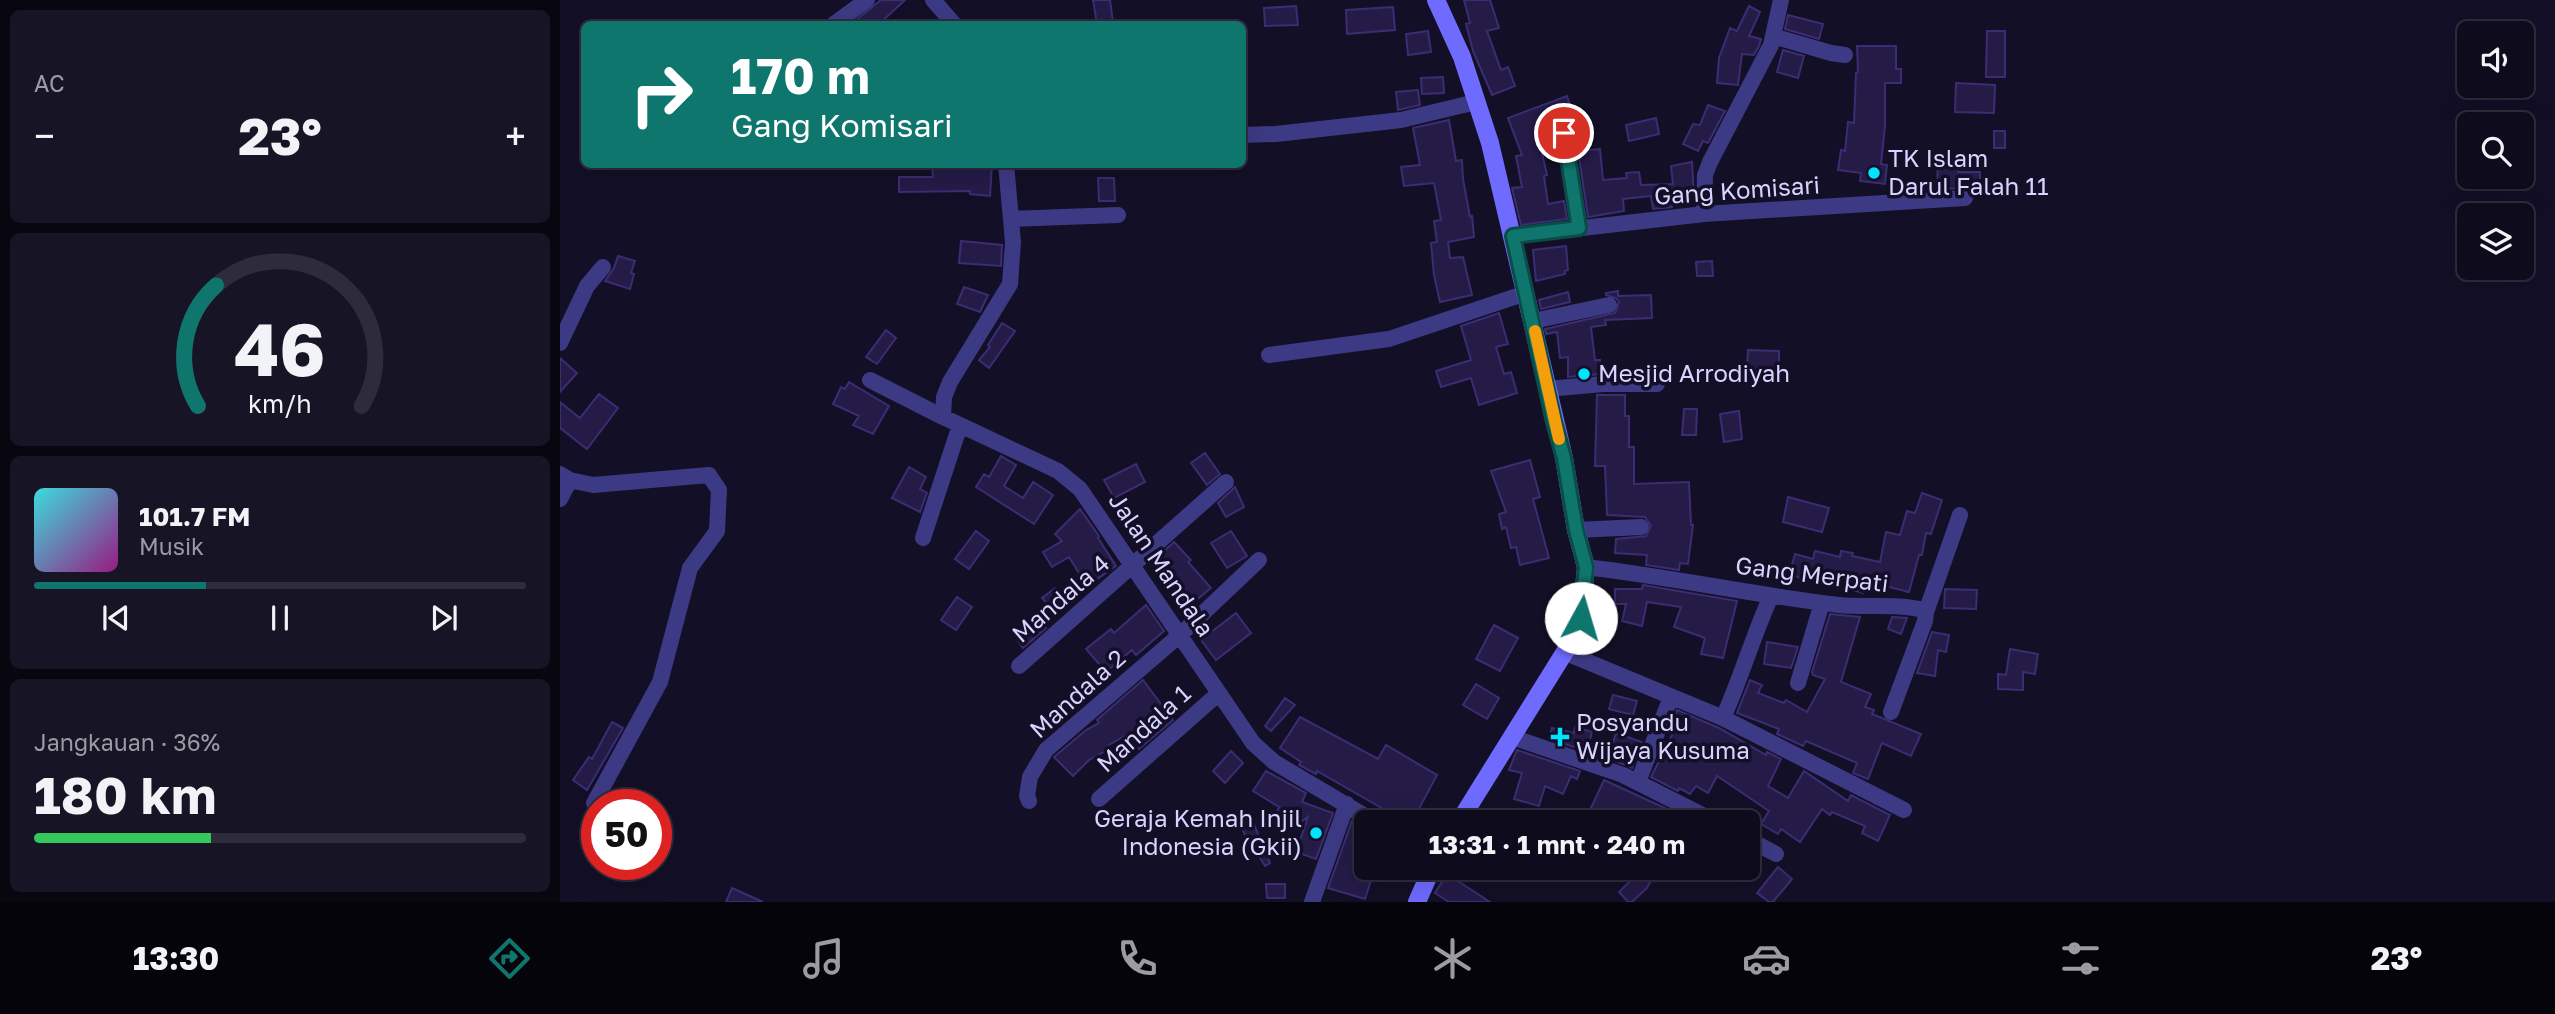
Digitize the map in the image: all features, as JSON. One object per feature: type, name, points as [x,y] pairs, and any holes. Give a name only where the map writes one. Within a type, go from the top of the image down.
[{"type":"main road","points":[[1436,0],[1462,57],[1490,143],[1527,293],[1586,567],[1581,618],[1564,652],[1466,810]]},
{"type":"main road","points":[[1416,902],[1426,880]]},
{"type":"street","points":[[838,21],[867,0]]},
{"type":"street","points":[[933,0],[951,21]]},
{"type":"street","points":[[1704,214],[1705,175],[1771,45],[1781,0]]},
{"type":"street","points":[[1773,36],[1846,55]]},
{"type":"street","points":[[1246,135],[1401,120],[1476,102]]},
{"type":"street","points":[[1564,133],[1579,228]]},
{"type":"street","points":[[943,417],[944,397],[950,382],[1010,284],[1013,268],[1012,219],[1006,168]]},
{"type":"street","name":"Gang Komisari","points":[[1513,236],[1704,214],[1965,198]]},
{"type":"street","points":[[1012,219],[1118,215]]},
{"type":"street","points":[[560,343],[587,286],[603,267]]},
{"type":"street","points":[[1269,355],[1389,339],[1527,293]]},
{"type":"street","points":[[1532,321],[1609,305]]},
{"type":"street","name":"Jalan Mandala","points":[[870,380],[1058,471],[1080,489],[1096,508],[1253,743],[1264,754],[1356,810]]},
{"type":"street","points":[[1547,389],[1603,384],[1657,384]]},
{"type":"street","points":[[923,538],[961,425]]},
{"type":"street","points":[[560,499],[565,477],[593,485],[709,475],[719,490],[718,531],[690,568],[660,682],[602,789]]},
{"type":"street","name":"Mandala 4","points":[[1019,666],[1226,482]]},
{"type":"street","points":[[1891,712],[1960,515]]},
{"type":"street","points":[[1576,530],[1641,527]]},
{"type":"street","name":"Mandala 2","points":[[1029,801],[1027,796],[1030,777],[1046,750],[1181,634],[1259,560]]},
{"type":"street","name":"Gang Merpati","points":[[1586,567],[1652,574],[1822,603],[1921,609],[1926,612]]},
{"type":"street","points":[[1723,718],[1771,596]]},
{"type":"street","points":[[1798,683],[1822,603]]},
{"type":"street","points":[[1564,652],[1723,718],[1904,810]]},
{"type":"street","name":"Mandala 1","points":[[1100,799],[1219,693]]},
{"type":"street","points":[[1638,782],[1671,696]]},
{"type":"street","points":[[1512,737],[1623,775],[1693,810]]},
{"type":"street","points":[[1312,902],[1347,804]]},
{"type":"street","points":[[1760,845],[1776,854]]},
{"type":"building","points":[[881,0],[905,0],[882,21],[855,21]]},
{"type":"building","points":[[1093,0],[1110,0],[1113,21],[1096,21]]},
{"type":"building","points":[[1464,0],[1490,0],[1499,28],[1487,31],[1501,70],[1508,67],[1515,86],[1492,95],[1473,51],[1466,24],[1470,23]]},
{"type":"building","points":[[1296,6],[1298,25],[1265,26],[1264,8]]},
{"type":"building","points":[[1749,6],[1760,12],[1749,36],[1761,39],[1759,46],[1754,55],[1742,54],[1738,85],[1717,83],[1719,58],[1730,28],[1737,31]]},
{"type":"building","points":[[1393,7],[1395,30],[1347,34],[1346,10]]},
{"type":"building","points":[[1788,15],[1823,24],[1819,39],[1785,29]]},
{"type":"building","points":[[1428,31],[1431,52],[1408,55],[1406,34]]},
{"type":"building","points":[[1987,31],[2005,31],[2005,77],[1986,77]]},
{"type":"building","points":[[1857,46],[1896,46],[1896,69],[1901,69],[1901,83],[1885,83],[1885,126],[1881,164],[1887,165],[1885,184],[1860,181],[1861,173],[1838,170],[1841,150],[1845,151],[1848,122],[1854,123]]},
{"type":"building","points":[[1783,50],[1804,56],[1798,78],[1777,72]]},
{"type":"building","points":[[1443,77],[1444,93],[1422,94],[1421,78]]},
{"type":"building","points":[[1956,83],[1995,85],[1994,113],[1955,112]]},
{"type":"building","points":[[1418,90],[1420,105],[1398,110],[1396,92]]},
{"type":"building","points":[[1567,96],[1573,115],[1536,126],[1547,175],[1544,176],[1548,204],[1564,201],[1567,219],[1521,225],[1512,188],[1522,187],[1516,156],[1522,155],[1508,118]]},
{"type":"building","points":[[1708,105],[1725,111],[1708,143],[1703,141],[1698,151],[1683,144],[1693,124],[1700,125]]},
{"type":"building","points":[[1656,118],[1659,134],[1629,141],[1626,125]]},
{"type":"building","points":[[1449,120],[1456,161],[1462,160],[1474,237],[1448,242],[1450,258],[1463,257],[1472,295],[1440,302],[1431,243],[1437,242],[1434,221],[1441,220],[1434,183],[1404,186],[1401,167],[1420,165],[1413,128]]},
{"type":"building","points":[[1994,131],[2005,131],[2005,148],[1994,148]]},
{"type":"building","points":[[1600,149],[1603,180],[1627,178],[1626,173],[1639,172],[1641,185],[1673,184],[1671,166],[1692,162],[1694,198],[1671,201],[1672,207],[1653,209],[1651,196],[1623,199],[1624,211],[1588,217],[1578,151]]},
{"type":"building","points":[[1938,160],[1958,160],[1958,172],[1980,172],[1980,193],[1965,188],[1937,189]]},
{"type":"building","points":[[932,168],[992,168],[990,196],[970,194],[970,191],[899,192],[899,177],[933,177]]},
{"type":"building","points":[[1098,178],[1114,178],[1115,201],[1099,201]]},
{"type":"building","points":[[961,241],[1002,245],[1001,266],[959,263]]},
{"type":"building","points":[[1566,246],[1568,270],[1565,274],[1536,281],[1533,250]]},
{"type":"building","points":[[618,256],[635,261],[630,289],[605,281]]},
{"type":"building","points":[[1712,261],[1713,276],[1697,276],[1696,262]]},
{"type":"building","points":[[964,287],[988,295],[980,312],[957,304]]},
{"type":"building","points":[[1618,291],[1618,296],[1651,295],[1652,318],[1605,320],[1606,325],[1591,327],[1595,360],[1600,360],[1600,374],[1568,377],[1568,357],[1560,358],[1557,332],[1546,334],[1545,329],[1615,313],[1619,302],[1606,293]]},
{"type":"building","points":[[1568,292],[1570,302],[1541,309],[1539,300]]},
{"type":"building","points":[[1499,313],[1508,344],[1496,347],[1504,374],[1511,372],[1517,393],[1479,405],[1471,378],[1441,387],[1436,371],[1471,360],[1461,326]]},
{"type":"building","points":[[1002,323],[1015,331],[989,368],[979,360],[990,347],[988,345]]},
{"type":"building","points":[[886,330],[896,338],[877,364],[866,357]]},
{"type":"building","points":[[1748,350],[1779,351],[1779,369],[1747,368]]},
{"type":"building","points":[[560,358],[577,373],[560,392]]},
{"type":"building","points":[[849,382],[889,406],[873,434],[853,425],[859,416],[833,404],[841,387],[845,389]]},
{"type":"building","points":[[599,394],[618,408],[587,449],[560,428],[560,402],[580,418]]},
{"type":"building","points":[[1597,395],[1625,395],[1625,416],[1629,416],[1629,447],[1634,447],[1634,484],[1689,482],[1693,525],[1688,564],[1680,563],[1679,570],[1646,565],[1647,555],[1615,553],[1616,539],[1646,536],[1651,526],[1645,517],[1607,515],[1605,466],[1595,466]]},
{"type":"building","points":[[1684,409],[1697,409],[1696,435],[1682,435]]},
{"type":"building","points":[[1739,411],[1742,439],[1724,442],[1720,414]]},
{"type":"building","points":[[1205,453],[1220,474],[1207,485],[1191,463]]},
{"type":"building","points":[[1001,456],[1016,465],[1004,486],[1023,498],[1033,482],[1053,495],[1034,524],[976,487],[984,474],[989,477]]},
{"type":"building","points":[[1530,460],[1540,497],[1533,499],[1549,558],[1520,565],[1516,547],[1511,548],[1506,527],[1502,529],[1499,514],[1506,512],[1491,471]]},
{"type":"building","points":[[1136,464],[1145,482],[1114,498],[1104,480]]},
{"type":"building","points":[[909,467],[926,477],[920,489],[927,493],[920,512],[892,498]]},
{"type":"building","points":[[1235,487],[1244,507],[1226,517],[1218,503]]},
{"type":"building","points":[[1922,493],[1942,500],[1931,534],[1926,533],[1922,555],[1919,555],[1909,592],[1866,581],[1863,593],[1849,589],[1852,578],[1825,572],[1823,583],[1789,575],[1795,554],[1813,559],[1815,551],[1840,557],[1841,551],[1853,553],[1852,556],[1880,562],[1886,532],[1900,535],[1907,511],[1915,513]]},
{"type":"building","points":[[1788,497],[1829,508],[1822,532],[1783,522]]},
{"type":"building","points":[[1080,509],[1116,566],[1087,586],[1069,557],[1052,567],[1043,552],[1062,541],[1055,534]]},
{"type":"building","points":[[976,531],[989,541],[969,569],[955,559]]},
{"type":"building","points":[[1231,531],[1247,556],[1227,568],[1211,543]]},
{"type":"building","points":[[1174,542],[1211,588],[1188,607],[1152,562]]},
{"type":"building","points":[[1643,585],[1737,601],[1723,658],[1701,654],[1705,638],[1674,627],[1681,607],[1647,602],[1642,626],[1622,621],[1626,604],[1615,604],[1615,589],[1642,589]]},
{"type":"building","points":[[1055,588],[1066,601],[1053,611],[1042,598]]},
{"type":"building","points":[[1945,589],[1977,590],[1976,609],[1944,608]]},
{"type":"building","points":[[957,597],[972,607],[956,630],[941,620]]},
{"type":"building","points":[[1146,605],[1164,631],[1136,655],[1132,650],[1106,672],[1086,649],[1111,629],[1114,633]]},
{"type":"building","points":[[1236,613],[1251,633],[1216,660],[1201,640]]},
{"type":"building","points":[[1830,614],[1860,617],[1841,682],[1871,694],[1865,707],[1874,710],[1872,714],[1921,734],[1911,756],[1882,743],[1868,779],[1853,773],[1857,763],[1806,741],[1803,746],[1777,734],[1779,729],[1737,713],[1750,680],[1762,685],[1758,693],[1784,703],[1786,700],[1807,712],[1825,679],[1813,675],[1812,672]]},
{"type":"building","points":[[1892,617],[1907,618],[1901,634],[1888,629]]},
{"type":"building","points":[[1039,618],[1046,628],[1023,648],[1015,636]]},
{"type":"building","points":[[1494,625],[1518,638],[1500,671],[1476,659]]},
{"type":"building","points":[[1932,632],[1949,635],[1946,652],[1938,650],[1935,676],[1917,673]]},
{"type":"building","points":[[1767,642],[1798,647],[1791,668],[1764,664]]},
{"type":"building","points":[[2010,649],[2038,654],[2035,674],[2023,672],[2023,690],[1998,689],[1998,674],[2006,675]]},
{"type":"building","points":[[1143,680],[1173,720],[1139,749],[1128,734],[1107,746],[1109,749],[1089,760],[1073,776],[1054,757],[1086,730],[1099,723],[1097,720]]},
{"type":"building","points":[[1476,684],[1499,698],[1487,719],[1463,705]]},
{"type":"building","points":[[1613,695],[1637,701],[1633,715],[1609,709]]},
{"type":"building","points":[[1285,698],[1295,705],[1271,731],[1265,726]]},
{"type":"building","points":[[1677,710],[1719,728],[1766,755],[1767,752],[1781,759],[1768,786],[1788,798],[1804,771],[1848,801],[1851,795],[1890,815],[1878,841],[1862,833],[1865,826],[1832,812],[1830,815],[1822,809],[1800,842],[1781,829],[1778,834],[1761,824],[1769,811],[1717,776],[1708,793],[1696,786],[1690,794],[1651,777],[1676,727],[1671,725]]},
{"type":"building","points":[[1300,717],[1378,759],[1386,745],[1437,775],[1418,810],[1385,810],[1317,771],[1316,774],[1299,765],[1301,762],[1280,748]]},
{"type":"building","points":[[612,722],[623,728],[586,789],[573,780],[589,757],[592,759]]},
{"type":"building","points":[[1575,727],[1592,732],[1587,751],[1549,739],[1552,728],[1574,733]]},
{"type":"building","points":[[1616,733],[1642,742],[1632,768],[1615,761],[1617,758],[1609,755]]},
{"type":"building","points":[[1517,750],[1580,771],[1577,779],[1571,776],[1563,794],[1545,786],[1539,806],[1514,799],[1522,773],[1509,770]]},
{"type":"building","points":[[1231,751],[1243,763],[1225,783],[1213,771]]},
{"type":"building","points":[[1266,771],[1306,793],[1302,802],[1333,813],[1316,859],[1296,852],[1308,817],[1294,827],[1274,817],[1279,807],[1253,791]]},
{"type":"building","points":[[1604,780],[1667,809],[1666,810],[1590,810]]},
{"type":"building","points":[[1251,817],[1270,863],[1265,866],[1239,822]]},
{"type":"building","points":[[1352,821],[1354,880],[1371,880],[1365,899],[1328,888]]},
{"type":"building","points":[[1778,867],[1792,879],[1773,902],[1769,902],[1757,893]]},
{"type":"building","points":[[1443,880],[1456,880],[1490,902],[1449,902],[1435,893]]},
{"type":"building","points":[[1631,880],[1651,880],[1632,902],[1628,902],[1619,892]]},
{"type":"building","points":[[1266,884],[1285,884],[1285,898],[1267,898]]},
{"type":"building","points":[[732,888],[763,902],[726,902]]},
{"type":"slow traffic","points":[[1535,331],[1559,439]]},
{"type":"place","name":"TK Islam Darul Falah 11","points":[[1874,173]]},
{"type":"place","name":"Mesjid Arrodiyah","points":[[1584,374]]},
{"type":"place","name":"Posyandu Wijaya Kusuma","points":[[1560,737]]},
{"type":"place","name":"Geraja Kemah Injil Indonesia (Gkii)","points":[[1316,833]]},
{"type":"route","points":[[1564,133],[1579,228],[1513,236],[1586,567],[1581,618]]}]
